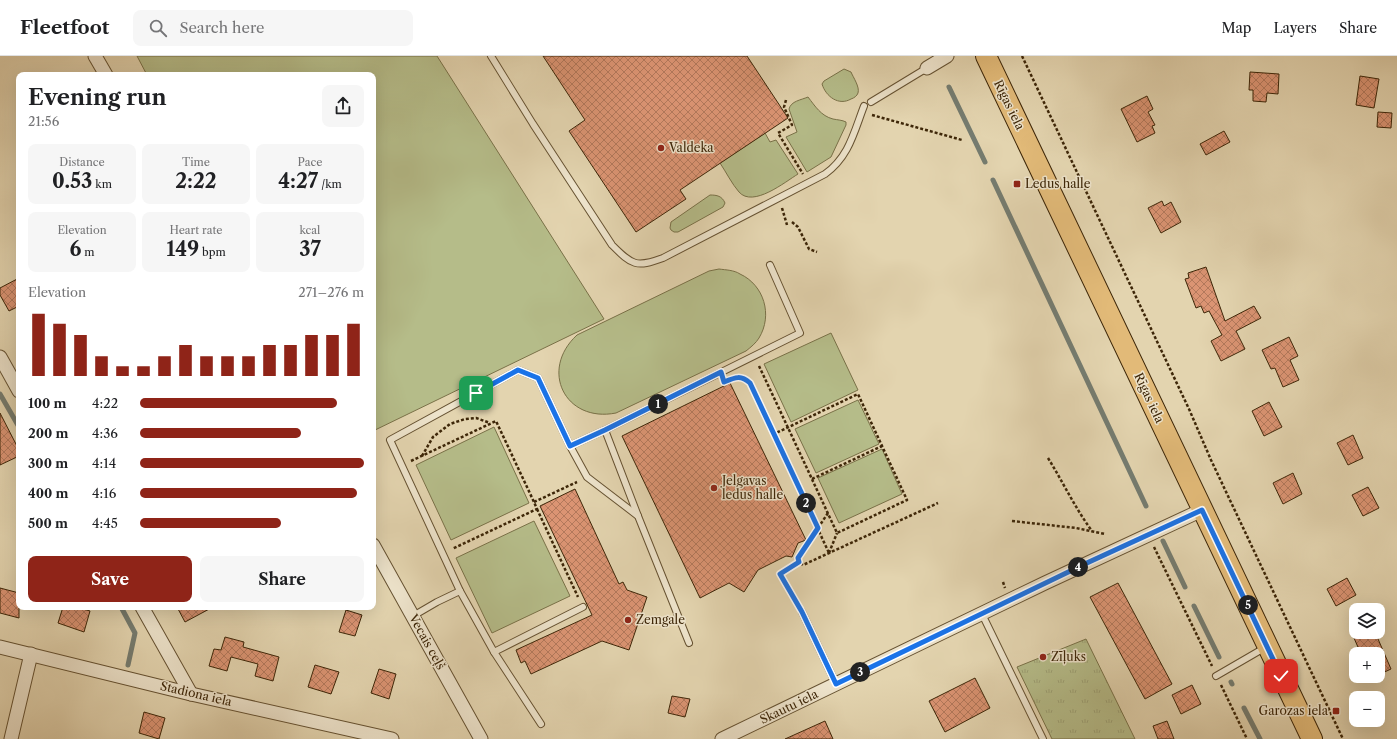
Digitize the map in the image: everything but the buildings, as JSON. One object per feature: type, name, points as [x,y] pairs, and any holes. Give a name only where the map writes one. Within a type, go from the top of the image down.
[{"type":"main road","name":"Rīgas iela","points":[[986,56],[1312,739]]},
{"type":"street","points":[[95,56],[104,72]]},
{"type":"street","points":[[927,68],[947,56]]},
{"type":"street","points":[[0,357],[16,386]]},
{"type":"street","name":"Skautu iela","points":[[722,739],[1202,510]]},
{"type":"street","name":"Vecais ceļš","points":[[376,550],[481,739]]},
{"type":"street","points":[[144,610],[191,694]]},
{"type":"street","name":"Stadiona iela","points":[[0,647],[191,694],[392,739]]},
{"type":"street","points":[[12,739],[31,654]]},
{"type":"lane","points":[[491,56],[533,124],[612,245],[627,260],[637,264],[648,263],[663,258],[780,198],[833,168],[846,151],[863,109]]},
{"type":"lane","points":[[871,102],[927,68]]},
{"type":"lane","points":[[570,446],[800,333],[770,264]]},
{"type":"lane","points":[[541,724],[494,652],[460,591],[390,440],[518,370],[538,378],[570,446],[587,477],[638,516]]},
{"type":"lane","points":[[605,430],[689,643]]},
{"type":"lane","points":[[413,616],[460,591]]},
{"type":"lane","points":[[494,652],[583,607]]},
{"type":"lane","points":[[802,612],[836,684]]},
{"type":"lane","points":[[982,614],[1044,739]]},
{"type":"lane","points":[[1216,676],[1267,646]]},
{"type":"path","points":[[1022,56],[1189,409],[1211,460],[1342,739]]},
{"type":"path","points":[[786,100],[784,107],[792,124],[778,133],[808,183]]},
{"type":"path","points":[[863,109],[962,140]]},
{"type":"path","points":[[780,198],[787,225]]},
{"type":"path","points":[[792,222],[798,227],[809,249],[817,252]]},
{"type":"path","points":[[754,356],[837,533],[830,553]]},
{"type":"path","points":[[721,372],[724,382],[736,377],[745,378],[750,383],[830,553]]},
{"type":"path","points":[[774,434],[858,394],[907,500],[837,533]]},
{"type":"path","points":[[421,456],[433,437],[450,424],[465,419],[476,418],[490,423]]},
{"type":"path","points":[[402,465],[496,421],[583,607]]},
{"type":"path","points":[[812,479],[882,446]]},
{"type":"path","points":[[1048,458],[1079,513],[1092,531]]},
{"type":"path","points":[[534,502],[587,477]]},
{"type":"path","points":[[799,562],[803,565],[938,503]]},
{"type":"path","points":[[442,553],[537,509]]},
{"type":"path","points":[[799,562],[798,558],[828,513]]},
{"type":"path","points":[[1012,520],[1105,534]]},
{"type":"path","points":[[1152,542],[1247,739]]},
{"type":"path","points":[[799,562],[780,574],[802,612]]},
{"type":"green space","points":[[137,56],[437,56],[604,319],[376,430],[376,72],[145,72]]},
{"type":"green space","points":[[844,69],[851,72],[857,85],[858,94],[846,101],[838,101],[827,93],[822,84],[824,81]]},
{"type":"green space","points":[[808,97],[825,116],[846,122],[846,125],[831,157],[807,172],[786,137],[797,132],[789,109],[790,106],[797,101]]},
{"type":"green space","points":[[765,133],[770,142],[776,140],[798,174],[769,192],[752,197],[745,196],[736,189],[720,163]]},
{"type":"green space","points":[[710,195],[721,197],[725,203],[723,207],[678,232],[671,230],[671,222]]},
{"type":"green space","points":[[719,269],[733,271],[748,279],[755,285],[764,302],[765,320],[763,329],[759,338],[752,346],[746,351],[616,413],[598,414],[583,410],[571,402],[563,391],[559,378],[560,363],[566,349],[577,335],[709,271]]},
{"type":"green space","points":[[831,333],[858,390],[791,422],[764,364]]},
{"type":"green space","points":[[858,400],[879,444],[816,473],[795,429]]},
{"type":"green space","points":[[494,427],[529,503],[451,540],[416,465]]},
{"type":"green space","points":[[882,449],[902,494],[839,523],[818,478]]},
{"type":"green space","points":[[534,521],[570,596],[492,633],[456,558]]},
{"type":"green space","points":[[1086,639],[1135,739],[1052,739],[1017,667]]},
{"type":"waterway","points":[[949,87],[985,162]]},
{"type":"waterway","points":[[993,180],[1146,506]]},
{"type":"waterway","points":[[0,394],[16,422]]},
{"type":"waterway","points":[[1163,541],[1185,587]]},
{"type":"waterway","points":[[1194,606],[1219,657]]},
{"type":"waterway","points":[[123,610],[135,633],[128,665]]},
{"type":"waterway","points":[[1244,708],[1260,739]]},
{"type":"place","name":"Valdeka","points":[[661,148]]},
{"type":"place","name":"Ledus halle","points":[[1017,184]]},
{"type":"place","name":"Jelgavas ledus halle","points":[[714,488]]},
{"type":"place","name":"Zemgale","points":[[628,620]]},
{"type":"place","name":"Zīļuks","points":[[1043,657]]},
{"type":"place","name":"Garozas iela","points":[[1336,711]]},
{"type":"route","points":[[476,393],[518,370],[538,378],[570,446],[721,372],[724,382],[736,377],[745,378],[750,383],[818,528],[798,558],[799,562],[780,574],[802,612],[836,684],[1089,562],[1202,510],[1281,676]]}]
